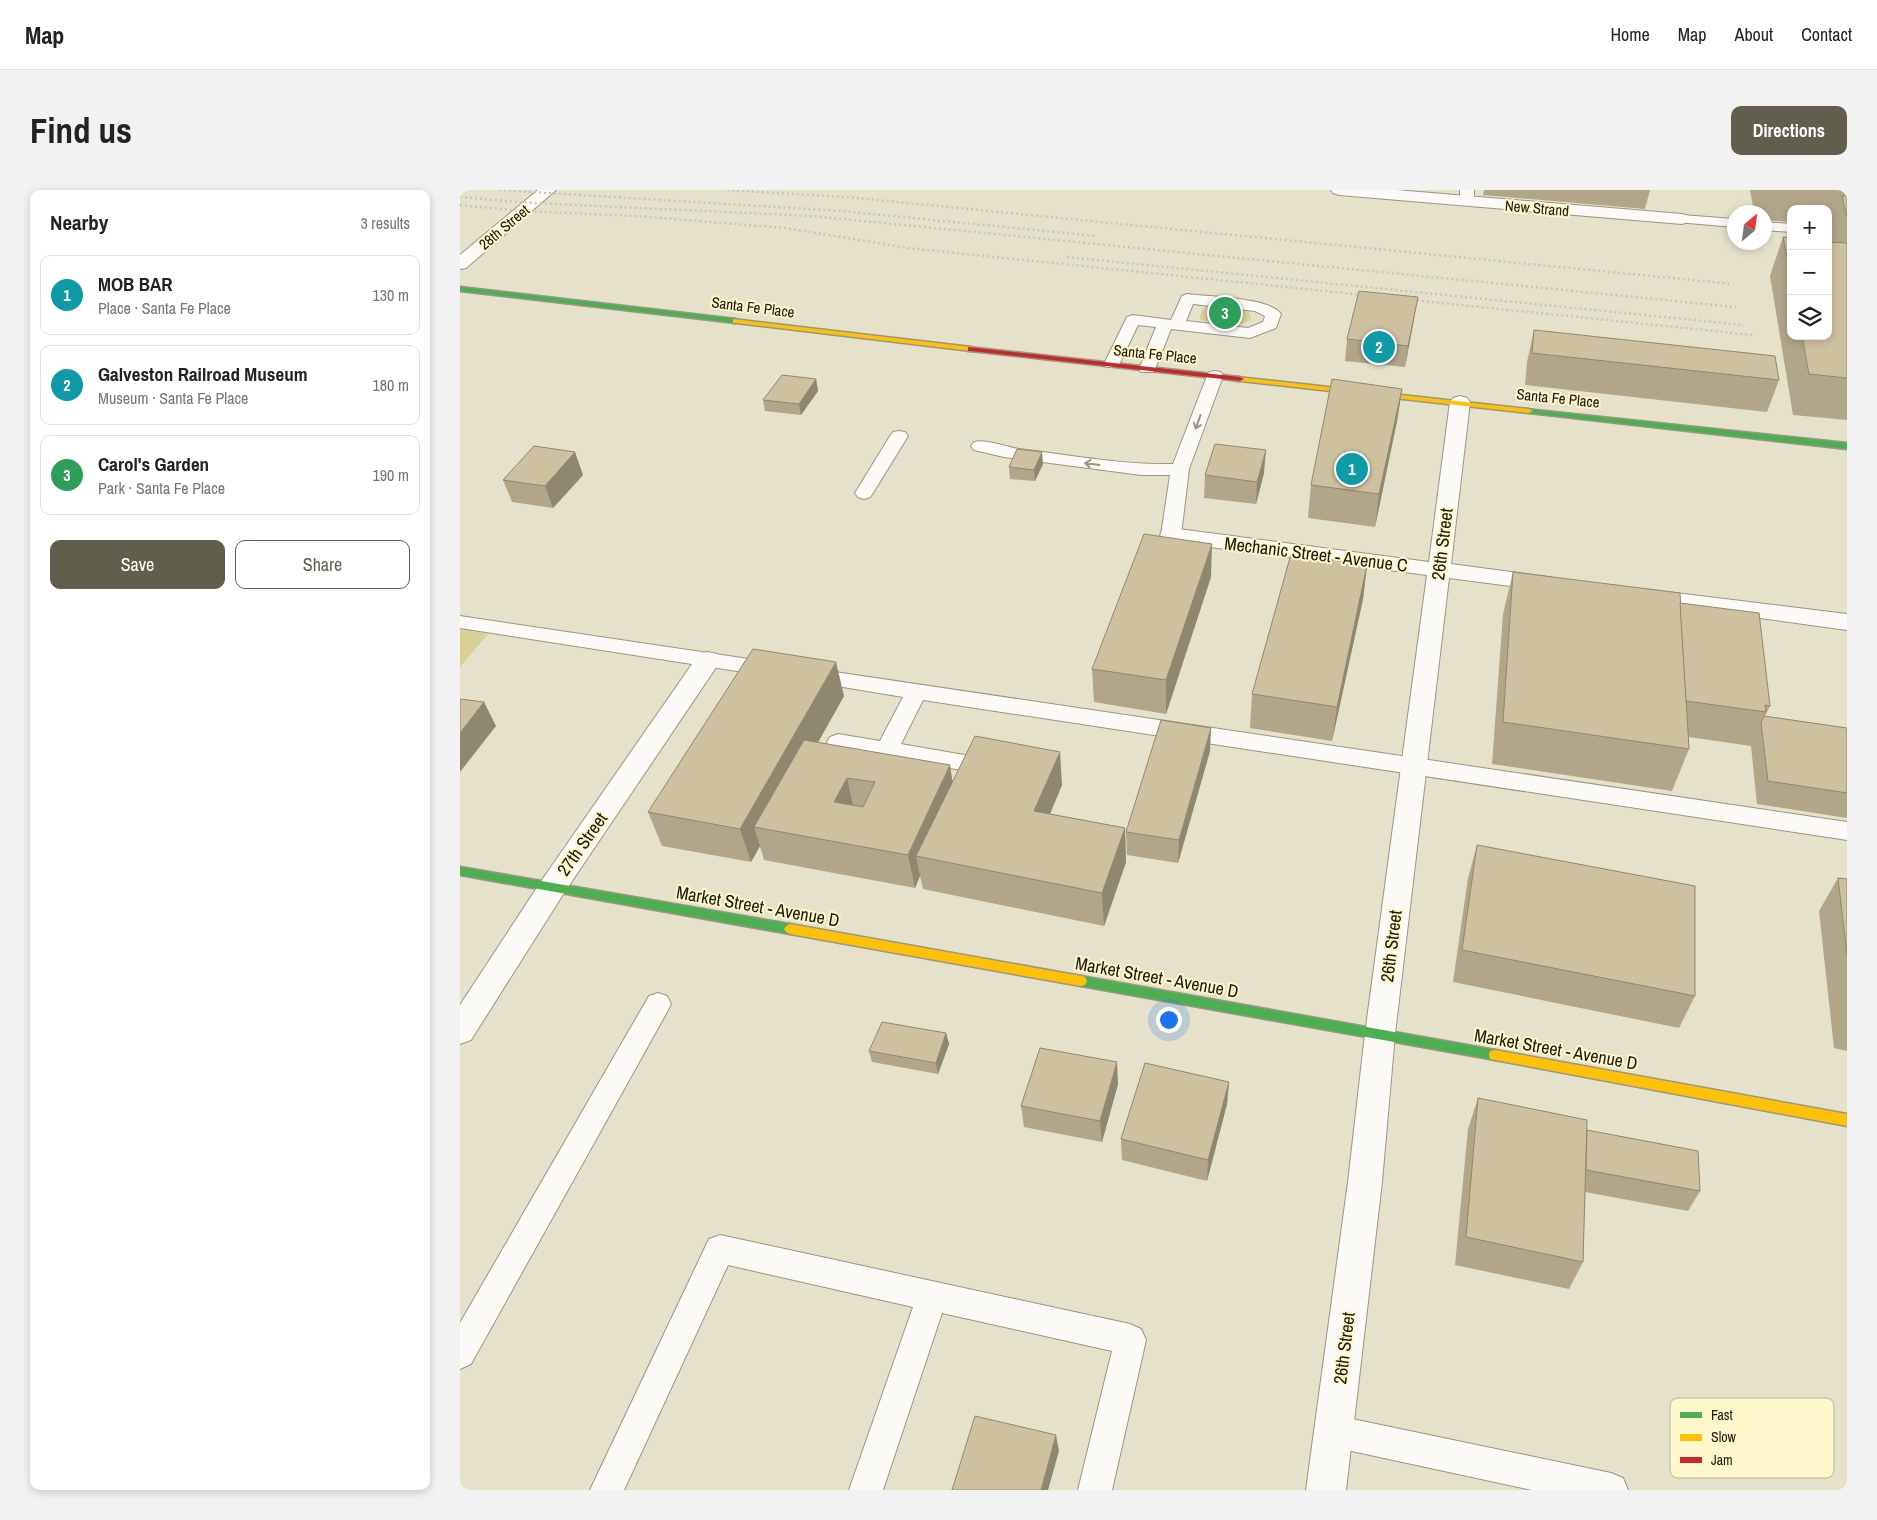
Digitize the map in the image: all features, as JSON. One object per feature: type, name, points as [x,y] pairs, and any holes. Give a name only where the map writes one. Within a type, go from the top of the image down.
[{"type":"street","name":"28th Street","points":[[460,264],[548,190]]},
{"type":"street","name":"New Strand","points":[[1340,190],[1467,196],[1682,219]]},
{"type":"street","name":"Santa Fe Place","points":[[460,289],[1147,369],[1847,446]]},
{"type":"street","name":"26th Street","points":[[1326,1490],[1365,1182],[1380,1034],[1413,766],[1460,402]]},
{"type":"street","name":"Mechanic Street - Avenue C","points":[[1171,535],[1568,586]]},
{"type":"street","points":[[1625,594],[1847,622]]},
{"type":"street","name":"27th Street","points":[[460,1030],[552,888],[708,660]]},
{"type":"street","name":"Market Street - Avenue D","points":[[460,871],[1380,1034],[1847,1120]]},
{"type":"lane","name":"New Strand","points":[[1682,219],[1727,222]]},
{"type":"lane","points":[[1772,227],[1787,228]]},
{"type":"lane","points":[[1112,364],[1133,320],[1171,324],[1250,333],[1270,325],[1273,314],[1258,307],[1188,299],[1171,324],[1147,369]]},
{"type":"lane","points":[[1171,535],[1180,469],[1215,376]]},
{"type":"lane","points":[[864,493],[899,436]]},
{"type":"lane","points":[[980,446],[1004,452],[1141,470],[1180,469]]},
{"type":"lane","points":[[460,622],[1847,831]]},
{"type":"lane","points":[[887,750],[917,691]]},
{"type":"lane","points":[[838,742],[962,762]]},
{"type":"lane","points":[[460,1353],[658,1004]]},
{"type":"lane","points":[[607,1490],[720,1248],[1130,1340],[1095,1490]]},
{"type":"lane","points":[[866,1490],[932,1296]]},
{"type":"lane","points":[[1333,1431],[1611,1490]]},
{"type":"shaded area","points":[[1208,305],[1242,309],[1249,312],[1251,319],[1241,324],[1204,321],[1200,319],[1201,314]]},
{"type":"shaded area","points":[[460,629],[488,634],[460,667]]},
{"type":"building","points":[[1842,196],[1847,196],[1847,217]]},
{"type":"building","points":[[1783,237],[1787,238],[1787,257]]},
{"type":"building","points":[[1832,242],[1847,243],[1847,378],[1809,374],[1803,340],[1832,340]]},
{"type":"building","points":[[1359,291],[1418,297],[1408,346],[1347,339]]},
{"type":"building","points":[[1534,330],[1775,356],[1779,380],[1532,353]]},
{"type":"building","points":[[782,375],[816,379],[799,404],[763,400]]},
{"type":"building","points":[[1332,379],[1402,389],[1379,494],[1311,485]]},
{"type":"building","points":[[1215,444],[1266,450],[1257,482],[1205,475]]},
{"type":"building","points":[[534,446],[575,452],[545,486],[503,480]]},
{"type":"building","points":[[1017,449],[1042,452],[1034,470],[1009,467]]},
{"type":"building","points":[[1144,534],[1212,544],[1166,680],[1092,669]]},
{"type":"building","points":[[1291,554],[1367,565],[1337,707],[1252,694]]},
{"type":"building","points":[[1513,572],[1680,593],[1689,749],[1503,722]]},
{"type":"building","points":[[1680,603],[1759,613],[1770,706],[1765,705],[1766,712],[1686,701]]},
{"type":"building","points":[[753,649],[836,662],[740,829],[648,812]]},
{"type":"building","points":[[460,699],[484,702],[460,733]]},
{"type":"building","points":[[1764,716],[1847,728],[1847,793],[1768,781],[1761,723]]},
{"type":"building","points":[[1161,720],[1211,728],[1179,840],[1126,832]]},
{"type":"building","points":[[975,736],[1060,752],[1034,811],[1125,828],[1102,893],[916,856]]},
{"type":"building","points":[[804,740],[950,765],[908,855],[754,827]],"holes":[[[847,778],[875,782],[863,807],[834,802]]]},
{"type":"building","points":[[1477,845],[1695,886],[1695,996],[1462,950]]},
{"type":"building","points":[[1838,878],[1847,879],[1847,955]]},
{"type":"building","points":[[882,1022],[946,1033],[936,1063],[869,1051]]},
{"type":"building","points":[[1040,1048],[1117,1062],[1100,1121],[1021,1106]]},
{"type":"building","points":[[1145,1063],[1229,1082],[1208,1160],[1121,1139]]},
{"type":"building","points":[[1478,1098],[1587,1120],[1583,1262],[1466,1237]]},
{"type":"building","points":[[1587,1130],[1698,1151],[1700,1191],[1586,1170]]},
{"type":"building","points":[[975,1416],[1056,1435],[1041,1490],[952,1490]]},
{"type":"railway","points":[[499,190],[841,211],[1096,236]]},
{"type":"railway","points":[[727,190],[846,197],[1733,284]]},
{"type":"railway","points":[[460,197],[532,203],[812,216],[1736,307]]},
{"type":"railway","points":[[460,205],[522,211],[636,216],[785,228],[908,248],[1373,296]]},
{"type":"railway","points":[[1067,257],[1744,325]]},
{"type":"railway","points":[[1402,299],[1753,335]]},
{"type":"traffic: fast","points":[[460,289],[736,321]]},
{"type":"traffic: fast","points":[[1529,411],[1847,446]]},
{"type":"traffic: fast","points":[[460,871],[790,929]]},
{"type":"traffic: fast","points":[[1081,981],[1495,1055]]},
{"type":"traffic: slow","points":[[736,321],[971,349]]},
{"type":"traffic: slow","points":[[1240,379],[1529,411]]},
{"type":"traffic: slow","points":[[790,929],[1081,981]]},
{"type":"traffic: slow","points":[[1495,1055],[1847,1120]]},
{"type":"traffic: jam","points":[[971,349],[1240,379]]},
{"type":"place","name":"Carol's Garden","points":[[1225,313]]},
{"type":"place","name":"Galveston Railroad Museum","points":[[1379,347]]},
{"type":"place","name":"MOB BAR","points":[[1352,469]]}]
